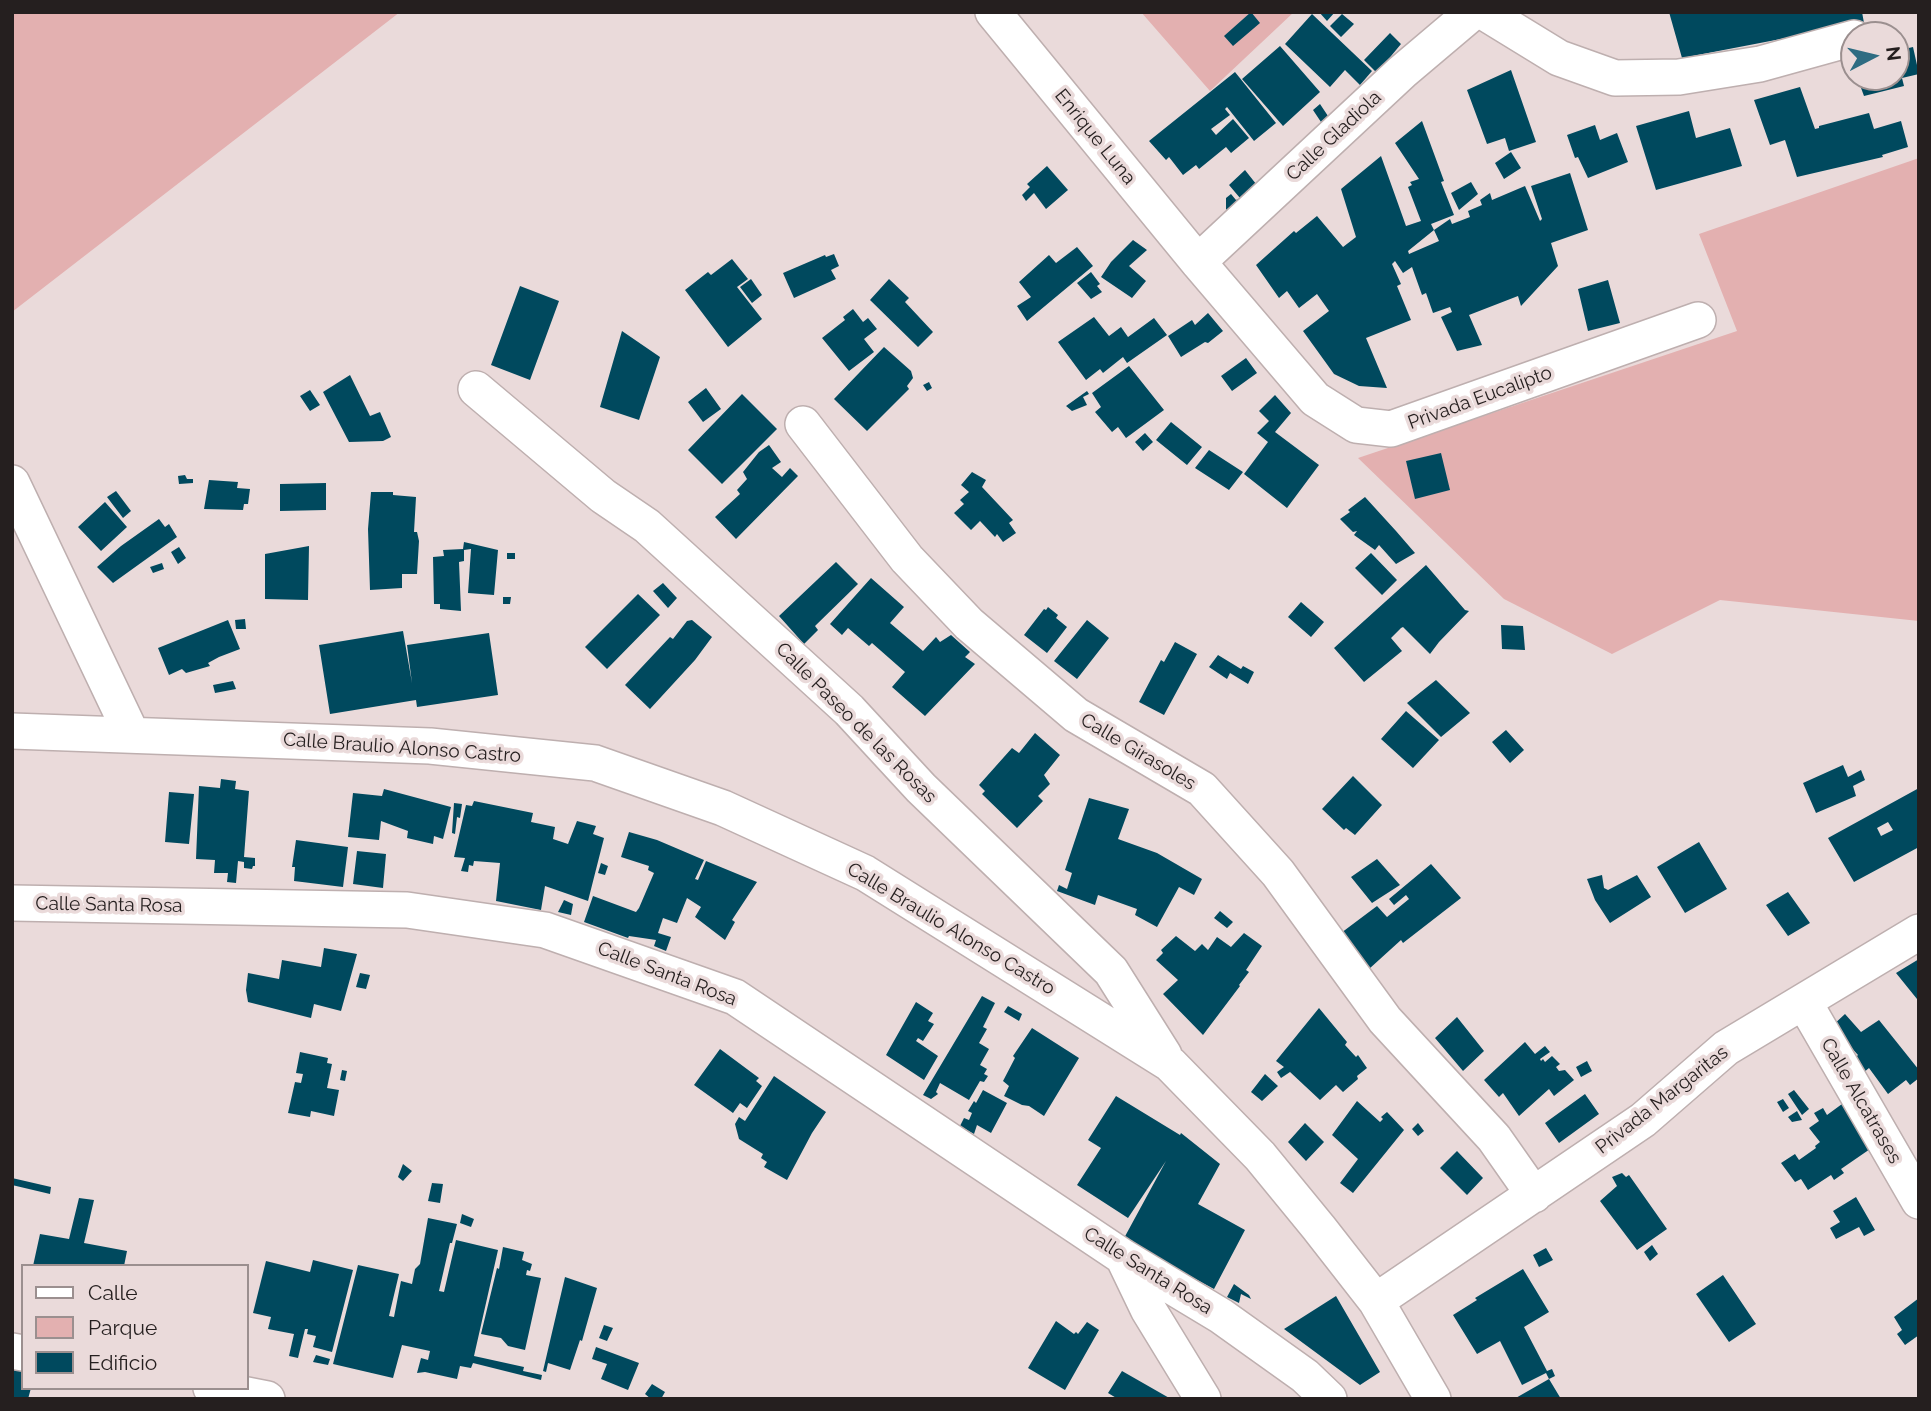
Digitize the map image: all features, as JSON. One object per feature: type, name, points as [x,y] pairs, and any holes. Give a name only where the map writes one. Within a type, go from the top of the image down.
[{"type":"street","name":"Enrique Luna","points":[[993,12],[1198,262]]},
{"type":"street","name":"Calle Gladiola","points":[[1198,262],[1402,72],[1473,12]]},
{"type":"street","points":[[1484,12],[1559,58],[1615,78],[1679,77],[1747,66],[1840,42]]},
{"type":"street","name":"Privada Eucalipto","points":[[1198,262],[1315,399],[1356,425],[1391,429],[1698,320]]},
{"type":"street","name":"Calle Paseo de las Rosas","points":[[476,388],[603,496],[647,526],[849,710],[921,788],[1111,971],[1170,1064]]},
{"type":"street","name":"Calle Girasoles","points":[[803,424],[906,559],[969,624],[1076,715],[1202,789],[1278,873],[1385,1020],[1494,1138],[1534,1195]]},
{"type":"street","points":[[12,483],[132,735]]},
{"type":"street","name":"Calle Braulio Alonso Castro","points":[[12,731],[430,746],[595,763],[723,808],[865,873],[1170,1064],[1259,1156],[1320,1228],[1376,1301],[1433,1399]]},
{"type":"street","name":"Calle Santa Rosa","points":[[12,903],[407,910],[545,930],[735,997],[1123,1257],[1221,1316],[1305,1376],[1329,1399]]},
{"type":"street","name":"Privada Margaritas","points":[[1376,1301],[1643,1120],[1726,1048],[1919,932]]},
{"type":"street","name":"Calle Alcatrases","points":[[1804,1002],[1919,1201]]},
{"type":"street","points":[[1123,1257],[1148,1309],[1203,1399]]},
{"type":"street","points":[[221,1390],[267,1399]]},
{"type":"green space","points":[[12,12],[400,12],[12,312]]},
{"type":"green space","points":[[1141,12],[1294,12],[1210,91]]},
{"type":"green space","points":[[1919,158],[1919,621],[1720,600],[1612,654],[1504,599],[1358,458],[1737,331],[1699,234]]},
{"type":"building","points":[[1251,12],[1260,23],[1233,46],[1224,36]]},
{"type":"building","points":[[1319,12],[1335,12],[1327,21]]},
{"type":"building","points":[[1669,12],[1862,12],[1864,21],[1840,21],[1840,28],[1682,58]]},
{"type":"building","points":[[1312,14],[1372,71],[1360,85],[1345,70],[1330,87],[1285,44]]},
{"type":"building","points":[[1342,14],[1354,24],[1341,37],[1330,26]]},
{"type":"building","points":[[1390,33],[1401,44],[1377,73],[1364,60]]},
{"type":"building","points":[[1280,46],[1320,92],[1283,126],[1242,79]]},
{"type":"building","points":[[1913,47],[1919,74],[1910,76],[1910,48]]},
{"type":"building","points":[[1511,70],[1536,142],[1509,151],[1505,138],[1487,144],[1467,90]]},
{"type":"building","points":[[1235,72],[1276,123],[1254,141],[1227,107],[1225,109],[1230,115],[1211,129],[1216,135],[1233,119],[1249,138],[1231,153],[1226,147],[1199,169],[1196,165],[1183,175],[1169,157],[1166,160],[1149,141]]},
{"type":"building","points":[[1800,87],[1815,129],[1869,113],[1874,129],[1901,121],[1908,147],[1882,155],[1883,157],[1797,177],[1785,140],[1770,145],[1754,100]]},
{"type":"building","points":[[1862,91],[1884,91],[1864,96]]},
{"type":"building","points":[[1320,104],[1330,119],[1323,125],[1313,110]]},
{"type":"building","points":[[1689,111],[1696,138],[1730,128],[1742,166],[1656,190],[1636,126]]},
{"type":"building","points":[[1422,121],[1454,215],[1431,224],[1434,230],[1450,219],[1452,224],[1470,217],[1468,211],[1482,205],[1480,200],[1490,193],[1492,200],[1525,186],[1540,221],[1542,219],[1531,186],[1570,173],[1588,230],[1551,243],[1558,266],[1521,306],[1518,296],[1469,315],[1482,345],[1457,351],[1441,317],[1452,312],[1450,307],[1433,313],[1426,293],[1422,295],[1412,267],[1403,273],[1395,261],[1392,264],[1401,284],[1397,286],[1411,320],[1366,338],[1387,388],[1359,386],[1334,374],[1303,331],[1329,311],[1317,294],[1299,308],[1287,291],[1279,298],[1256,265],[1294,231],[1296,233],[1317,216],[1343,247],[1356,237],[1341,189],[1381,156],[1406,226],[1421,221],[1408,187],[1412,185],[1410,182],[1419,179],[1395,143]],"holes":[[[1434,230],[1439,241],[1409,254],[1408,251]]]},
{"type":"building","points":[[1595,125],[1600,140],[1617,133],[1628,162],[1588,178],[1578,157],[1575,158],[1567,135]]},
{"type":"building","points":[[1511,152],[1521,168],[1504,179],[1495,163]]},
{"type":"building","points":[[1047,166],[1068,190],[1046,209],[1034,193],[1026,201],[1022,195],[1030,187],[1027,184]]},
{"type":"building","points":[[1245,170],[1260,189],[1230,214],[1226,209],[1226,198],[1231,194],[1236,200],[1240,198],[1229,185]]},
{"type":"building","points":[[1471,182],[1478,194],[1459,210],[1451,193]]},
{"type":"building","points":[[1133,240],[1147,250],[1129,266],[1146,281],[1132,298],[1101,277],[1111,262]]},
{"type":"building","points":[[1077,247],[1093,266],[1027,321],[1017,306],[1031,297],[1019,282],[1049,255],[1056,263]]},
{"type":"building","points":[[834,254],[839,266],[831,270],[836,279],[794,298],[783,273],[825,255]]},
{"type":"building","points":[[732,259],[748,279],[737,287],[762,319],[728,347],[685,290],[708,272],[711,275]]},
{"type":"building","points":[[1091,272],[1100,284],[1097,286],[1102,292],[1091,299],[1077,283]]},
{"type":"building","points":[[751,279],[762,295],[752,303],[740,287]]},
{"type":"building","points":[[889,279],[909,298],[905,302],[933,332],[918,347],[870,300]]},
{"type":"building","points":[[1608,280],[1620,323],[1588,331],[1578,289]]},
{"type":"building","points":[[520,286],[559,301],[530,380],[491,365]]},
{"type":"building","points":[[853,309],[863,322],[868,318],[877,329],[864,339],[874,352],[849,371],[822,338],[845,320],[843,317]]},
{"type":"building","points":[[1208,313],[1223,331],[1208,343],[1205,342],[1181,357],[1168,336],[1192,320],[1195,325]]},
{"type":"building","points":[[1094,317],[1109,336],[1121,327],[1128,337],[1154,318],[1167,335],[1127,363],[1123,357],[1103,373],[1100,369],[1086,380],[1058,342]]},
{"type":"building","points":[[622,331],[660,357],[639,420],[600,407]]},
{"type":"building","points":[[884,347],[911,371],[913,378],[907,386],[909,389],[867,431],[834,399]]},
{"type":"building","points":[[1246,358],[1257,373],[1232,391],[1221,376]]},
{"type":"building","points":[[1129,366],[1164,410],[1126,438],[1118,427],[1112,432],[1095,412],[1101,407],[1092,393]]},
{"type":"building","points":[[350,375],[370,416],[380,412],[391,437],[383,441],[349,442],[323,392]]},
{"type":"building","points":[[929,382],[932,388],[927,391],[923,385]]},
{"type":"building","points":[[706,388],[721,409],[703,422],[688,402]]},
{"type":"building","points":[[310,390],[320,405],[310,411],[300,396]]},
{"type":"building","points":[[1087,391],[1089,394],[1083,397],[1087,405],[1072,411],[1066,406]]},
{"type":"building","points":[[742,394],[777,429],[722,484],[688,450]]},
{"type":"building","points":[[1275,395],[1291,413],[1275,432],[1319,465],[1287,508],[1244,474],[1268,442],[1257,433],[1269,421],[1259,411]]},
{"type":"building","points":[[1171,422],[1202,447],[1187,465],[1156,440]]},
{"type":"building","points":[[1145,433],[1153,442],[1143,451],[1135,442]]},
{"type":"building","points":[[769,445],[781,462],[772,468],[782,477],[790,468],[798,476],[736,539],[715,517],[740,494],[737,490],[747,479],[743,472],[759,452]]},
{"type":"building","points":[[1209,450],[1243,472],[1229,490],[1195,468]]},
{"type":"building","points":[[1441,453],[1450,490],[1415,499],[1406,461]]},
{"type":"building","points":[[972,472],[986,480],[982,487],[1013,520],[1009,523],[1016,533],[1003,542],[980,521],[971,530],[954,513],[964,504],[960,500],[969,492],[961,485]]},
{"type":"building","points":[[185,475],[187,479],[193,479],[193,483],[179,484],[178,476]]},
{"type":"building","points":[[209,480],[238,482],[237,488],[250,489],[248,504],[244,504],[243,510],[204,509]]},
{"type":"building","points":[[326,483],[326,510],[280,511],[280,484]]},
{"type":"building","points":[[116,491],[131,511],[123,518],[107,497]]},
{"type":"building","points":[[371,492],[393,492],[393,495],[416,497],[414,532],[417,532],[419,541],[417,574],[402,574],[402,588],[370,590],[368,529]]},
{"type":"building","points":[[1365,497],[1415,553],[1396,564],[1379,545],[1375,550],[1354,535],[1357,531],[1353,532],[1340,519]]},
{"type":"building","points":[[105,502],[127,527],[101,551],[78,527]]},
{"type":"building","points":[[159,519],[165,527],[169,524],[177,537],[113,583],[97,567]]},
{"type":"building","points":[[464,542],[498,550],[494,595],[468,593],[471,549],[464,550],[464,561],[459,562],[461,611],[440,609],[440,604],[434,604],[433,557],[444,556],[443,550],[463,549]]},
{"type":"building","points":[[309,546],[308,600],[265,599],[265,554]]},
{"type":"building","points":[[179,547],[186,558],[178,564],[171,552]]},
{"type":"building","points":[[507,553],[515,553],[515,559],[507,559]]},
{"type":"building","points":[[1371,553],[1397,580],[1382,595],[1355,568]]},
{"type":"building","points":[[836,562],[858,584],[815,626],[818,630],[804,644],[779,616]]},
{"type":"building","points":[[162,563],[164,569],[153,573],[150,567]]},
{"type":"building","points":[[1426,565],[1465,610],[1469,611],[1430,654],[1401,628],[1391,638],[1402,651],[1364,682],[1334,648]]},
{"type":"building","points":[[871,578],[904,607],[890,623],[923,651],[936,637],[940,642],[951,635],[970,652],[965,657],[975,664],[925,716],[892,687],[905,672],[872,643],[869,646],[848,628],[842,635],[830,624]]},
{"type":"building","points":[[663,583],[677,598],[668,608],[653,591]]},
{"type":"building","points":[[638,594],[660,615],[607,669],[585,647]]},
{"type":"building","points":[[503,597],[511,597],[510,604],[503,604]]},
{"type":"building","points":[[1301,602],[1324,622],[1311,637],[1288,617]]},
{"type":"building","points":[[1048,607],[1067,627],[1047,653],[1024,635]]},
{"type":"building","points":[[245,619],[246,629],[236,629],[235,620]]},
{"type":"building","points":[[228,620],[240,649],[208,663],[210,666],[186,673],[182,669],[169,675],[158,648]]},
{"type":"building","points":[[692,620],[712,637],[695,660],[650,709],[625,685],[670,637],[673,639],[687,621]]},
{"type":"building","points":[[1087,620],[1109,638],[1077,679],[1054,661]]},
{"type":"building","points":[[1501,625],[1523,626],[1525,650],[1502,649]]},
{"type":"building","points":[[403,631],[412,683],[407,645],[489,633],[498,695],[417,707],[416,700],[330,714],[319,645]]},
{"type":"building","points":[[1175,642],[1197,654],[1164,715],[1139,702],[1161,660],[1164,662]]},
{"type":"building","points":[[1218,655],[1241,669],[1243,666],[1254,672],[1248,684],[1230,673],[1227,679],[1209,667]]},
{"type":"building","points":[[1436,680],[1470,713],[1441,737],[1407,703]]},
{"type":"building","points":[[233,681],[236,689],[215,693],[213,685]]},
{"type":"building","points":[[1406,711],[1439,740],[1413,768],[1381,739]]},
{"type":"building","points":[[1506,730],[1524,750],[1510,763],[1492,742]]},
{"type":"building","points":[[1035,733],[1060,755],[1044,775],[1050,784],[1038,796],[1043,801],[1017,828],[982,794],[985,791],[979,785],[1012,748],[1019,753]]},
{"type":"building","points":[[1843,765],[1848,777],[1861,770],[1865,780],[1853,786],[1856,796],[1816,813],[1803,783]]},
{"type":"building","points":[[1353,776],[1382,805],[1355,835],[1346,828],[1344,830],[1322,809]]},
{"type":"building","points":[[221,779],[236,781],[235,789],[249,791],[244,857],[255,858],[255,866],[252,869],[244,868],[244,862],[238,861],[236,883],[227,882],[228,873],[214,873],[215,860],[196,859],[199,786],[220,788]]},
{"type":"building","points":[[1919,788],[1919,847],[1854,882],[1828,838]],"holes":[[[1888,822],[1893,830],[1881,836],[1877,828]]]},
{"type":"building","points":[[384,789],[451,807],[443,839],[434,836],[433,844],[407,838],[408,831],[381,821],[379,840],[348,837],[353,793],[382,796]]},
{"type":"building","points":[[169,792],[194,794],[189,844],[165,842]]},
{"type":"building","points":[[1089,798],[1129,809],[1118,839],[1157,853],[1202,879],[1194,895],[1179,887],[1157,927],[1135,915],[1137,909],[1098,895],[1095,905],[1057,891],[1059,885],[1067,889],[1072,873],[1065,870]]},
{"type":"building","points":[[474,801],[533,813],[531,822],[555,827],[553,839],[568,844],[577,821],[596,826],[593,834],[604,838],[588,901],[545,886],[541,910],[496,901],[500,863],[474,861],[473,866],[469,865],[468,872],[461,871],[465,858],[454,857],[466,805],[472,806]]},
{"type":"building","points":[[454,803],[462,804],[455,834],[452,833]]},
{"type":"building","points":[[629,832],[657,840],[704,860],[695,879],[698,880],[706,861],[757,882],[732,920],[735,922],[725,940],[695,917],[701,907],[687,898],[677,923],[663,918],[658,933],[671,937],[666,951],[654,946],[656,940],[628,938],[584,922],[593,896],[636,912],[639,908],[654,873],[648,870],[649,866],[621,857]]},
{"type":"building","points":[[296,840],[348,847],[343,887],[294,881],[295,867],[292,867]]},
{"type":"building","points":[[1699,842],[1727,889],[1685,913],[1657,867]]},
{"type":"building","points":[[357,851],[386,854],[383,888],[353,884]]},
{"type":"building","points":[[1377,859],[1400,885],[1372,903],[1351,877]]},
{"type":"building","points":[[601,863],[608,866],[605,875],[598,873]]},
{"type":"building","points":[[1431,864],[1461,898],[1403,943],[1401,940],[1369,969],[1337,936],[1377,906],[1387,917],[1409,899],[1406,895],[1394,905],[1389,899]]},
{"type":"building","points":[[1602,875],[1604,888],[1608,890],[1637,875],[1651,897],[1610,923],[1595,900],[1587,879]]},
{"type":"building","points":[[1788,892],[1810,923],[1788,936],[1766,905]]},
{"type":"building","points":[[564,900],[573,904],[571,915],[558,912]]},
{"type":"building","points":[[1220,911],[1233,922],[1227,928],[1214,918]]},
{"type":"building","points":[[1244,933],[1262,946],[1246,970],[1249,972],[1240,986],[1203,1035],[1163,994],[1178,980],[1156,960],[1163,953],[1161,950],[1176,936],[1195,951],[1202,944],[1208,950],[1217,937],[1231,947]]},
{"type":"building","points":[[324,948],[357,954],[341,1011],[314,1004],[311,1018],[248,1002],[248,973],[279,979],[282,960],[321,967]]},
{"type":"building","points":[[1919,959],[1919,997],[1917,999],[1896,973]]},
{"type":"building","points":[[360,973],[370,975],[366,989],[356,987]]},
{"type":"building","points":[[982,996],[995,1003],[983,1027],[987,1029],[979,1043],[989,1049],[980,1065],[987,1069],[984,1074],[988,1076],[984,1082],[980,1081],[969,1100],[940,1083],[936,1092],[938,1094],[931,1099],[923,1095]]},
{"type":"building","points":[[916,1002],[933,1013],[928,1021],[934,1024],[923,1041],[918,1038],[916,1041],[938,1056],[924,1080],[886,1055]]},
{"type":"building","points":[[1008,1006],[1022,1014],[1019,1021],[1004,1012]]},
{"type":"building","points":[[1319,1008],[1347,1042],[1345,1045],[1356,1057],[1358,1055],[1367,1068],[1343,1092],[1336,1085],[1320,1100],[1290,1072],[1281,1078],[1277,1072],[1284,1067],[1276,1061]]},
{"type":"building","points":[[1845,1014],[1861,1032],[1879,1020],[1919,1070],[1919,1078],[1910,1085],[1906,1080],[1888,1094],[1869,1068],[1863,1073],[1854,1059],[1858,1055],[1848,1044],[1845,1046],[1832,1026]]},
{"type":"building","points":[[1457,1017],[1484,1051],[1463,1071],[1435,1038]]},
{"type":"building","points":[[1032,1028],[1079,1058],[1044,1116],[1029,1106],[1004,1096],[1009,1086],[1003,1081],[1015,1058],[1013,1056]]},
{"type":"building","points":[[1525,1042],[1535,1054],[1545,1046],[1550,1052],[1540,1059],[1541,1061],[1543,1059],[1545,1062],[1552,1056],[1560,1064],[1556,1067],[1559,1071],[1565,1070],[1574,1080],[1554,1096],[1549,1089],[1519,1116],[1503,1093],[1499,1097],[1484,1080]]},
{"type":"building","points":[[720,1049],[759,1078],[756,1081],[762,1086],[747,1108],[740,1103],[733,1113],[694,1085]]},
{"type":"building","points":[[300,1052],[328,1058],[327,1063],[332,1064],[327,1088],[339,1090],[334,1116],[311,1111],[310,1117],[288,1113],[295,1082],[301,1083],[303,1074],[296,1073]]},
{"type":"building","points":[[1587,1061],[1592,1071],[1581,1077],[1576,1067]]},
{"type":"building","points":[[342,1070],[347,1071],[345,1081],[340,1080]]},
{"type":"building","points":[[1265,1074],[1278,1086],[1262,1101],[1251,1092]]},
{"type":"building","points":[[774,1076],[826,1112],[787,1180],[764,1167],[767,1162],[761,1158],[763,1154],[739,1139],[735,1124],[739,1117],[745,1121]]},
{"type":"building","points":[[983,1090],[1007,1103],[991,1133],[977,1125],[974,1134],[960,1126],[964,1118],[969,1120],[972,1113],[968,1111]]},
{"type":"building","points":[[1794,1090],[1809,1109],[1802,1115],[1788,1094]]},
{"type":"building","points":[[1585,1094],[1599,1114],[1559,1143],[1545,1123]]},
{"type":"building","points":[[1116,1096],[1180,1135],[1181,1133],[1220,1164],[1198,1204],[1245,1230],[1214,1289],[1123,1240],[1166,1161],[1128,1218],[1077,1185],[1101,1148],[1088,1140]]},
{"type":"building","points":[[1783,1099],[1789,1108],[1783,1112],[1777,1102]]},
{"type":"building","points":[[1357,1101],[1380,1122],[1387,1112],[1404,1130],[1353,1193],[1340,1183],[1358,1159],[1332,1135]]},
{"type":"building","points":[[1842,1104],[1873,1147],[1841,1169],[1844,1173],[1834,1180],[1831,1175],[1808,1190],[1801,1179],[1795,1182],[1781,1163],[1795,1154],[1799,1160],[1816,1148],[1820,1142],[1809,1128],[1819,1121],[1814,1113],[1823,1108],[1827,1115]]},
{"type":"building","points":[[1797,1111],[1802,1120],[1792,1122],[1788,1117]]},
{"type":"building","points":[[1305,1123],[1324,1142],[1306,1161],[1288,1142]]},
{"type":"building","points":[[1418,1123],[1424,1131],[1418,1136],[1412,1129]]},
{"type":"building","points":[[1457,1151],[1483,1178],[1467,1195],[1440,1168]]},
{"type":"building","points":[[403,1164],[412,1171],[403,1181],[398,1177]]},
{"type":"building","points":[[1622,1173],[1626,1177],[1629,1175],[1667,1229],[1637,1250],[1600,1201],[1617,1186],[1612,1177]]},
{"type":"building","points":[[12,1178],[51,1187],[50,1194],[12,1185]]},
{"type":"building","points":[[432,1183],[443,1184],[440,1203],[428,1201]]},
{"type":"building","points":[[1856,1197],[1875,1230],[1864,1236],[1859,1227],[1836,1239],[1830,1228],[1840,1222],[1833,1211]]},
{"type":"building","points":[[79,1198],[94,1200],[84,1243],[127,1251],[124,1264],[33,1264],[40,1234],[69,1239]]},
{"type":"building","points":[[462,1214],[474,1219],[471,1227],[460,1223]]},
{"type":"building","points":[[428,1218],[457,1224],[439,1291],[444,1292],[456,1240],[498,1250],[474,1356],[524,1367],[523,1371],[542,1375],[541,1380],[473,1363],[471,1368],[460,1366],[457,1379],[425,1372],[417,1373],[421,1358],[428,1360],[430,1351],[402,1345],[393,1378],[333,1364],[358,1265],[399,1274],[389,1316],[394,1317],[401,1281],[412,1284],[415,1269],[420,1264]]},
{"type":"building","points":[[1652,1245],[1658,1254],[1650,1261],[1644,1252]]},
{"type":"building","points":[[503,1247],[524,1252],[522,1260],[532,1264],[526,1275],[541,1278],[525,1350],[508,1346],[501,1338],[481,1334]]},
{"type":"building","points":[[1546,1248],[1553,1260],[1539,1267],[1533,1255]]},
{"type":"building","points":[[313,1260],[353,1270],[332,1352],[313,1347],[316,1336],[307,1334],[308,1329],[305,1329],[298,1358],[289,1356],[294,1334],[268,1329],[271,1317],[253,1313],[266,1261],[310,1272]]},
{"type":"building","points":[[1523,1269],[1549,1312],[1524,1327],[1547,1371],[1552,1369],[1555,1376],[1549,1379],[1546,1373],[1522,1385],[1500,1341],[1477,1354],[1453,1315],[1477,1300],[1475,1298]]},
{"type":"building","points":[[1723,1275],[1756,1324],[1729,1342],[1696,1294]]},
{"type":"building","points":[[565,1277],[597,1288],[582,1341],[580,1340],[570,1370],[548,1363],[546,1372],[543,1371]]},
{"type":"building","points":[[1234,1284],[1251,1299],[1241,1294],[1239,1303],[1227,1297]]},
{"type":"building","points":[[1336,1296],[1380,1372],[1360,1385],[1284,1329]]},
{"type":"building","points":[[1919,1298],[1919,1335],[1905,1345],[1897,1334],[1902,1330],[1894,1317]]},
{"type":"building","points":[[1056,1321],[1074,1334],[1078,1334],[1087,1322],[1099,1330],[1065,1390],[1028,1368]]},
{"type":"building","points":[[604,1325],[613,1328],[607,1341],[599,1338]]},
{"type":"building","points":[[596,1347],[639,1363],[628,1390],[601,1379],[607,1364],[592,1359]]},
{"type":"building","points":[[316,1355],[330,1359],[328,1365],[313,1362]]},
{"type":"building","points":[[12,1365],[21,1367],[21,1390],[30,1390],[28,1399],[12,1399]]},
{"type":"building","points":[[1122,1371],[1171,1399],[1118,1399],[1108,1393]]},
{"type":"building","points":[[1549,1379],[1561,1399],[1514,1399]]},
{"type":"building","points":[[652,1384],[665,1392],[661,1399],[651,1399],[645,1394]]}]
